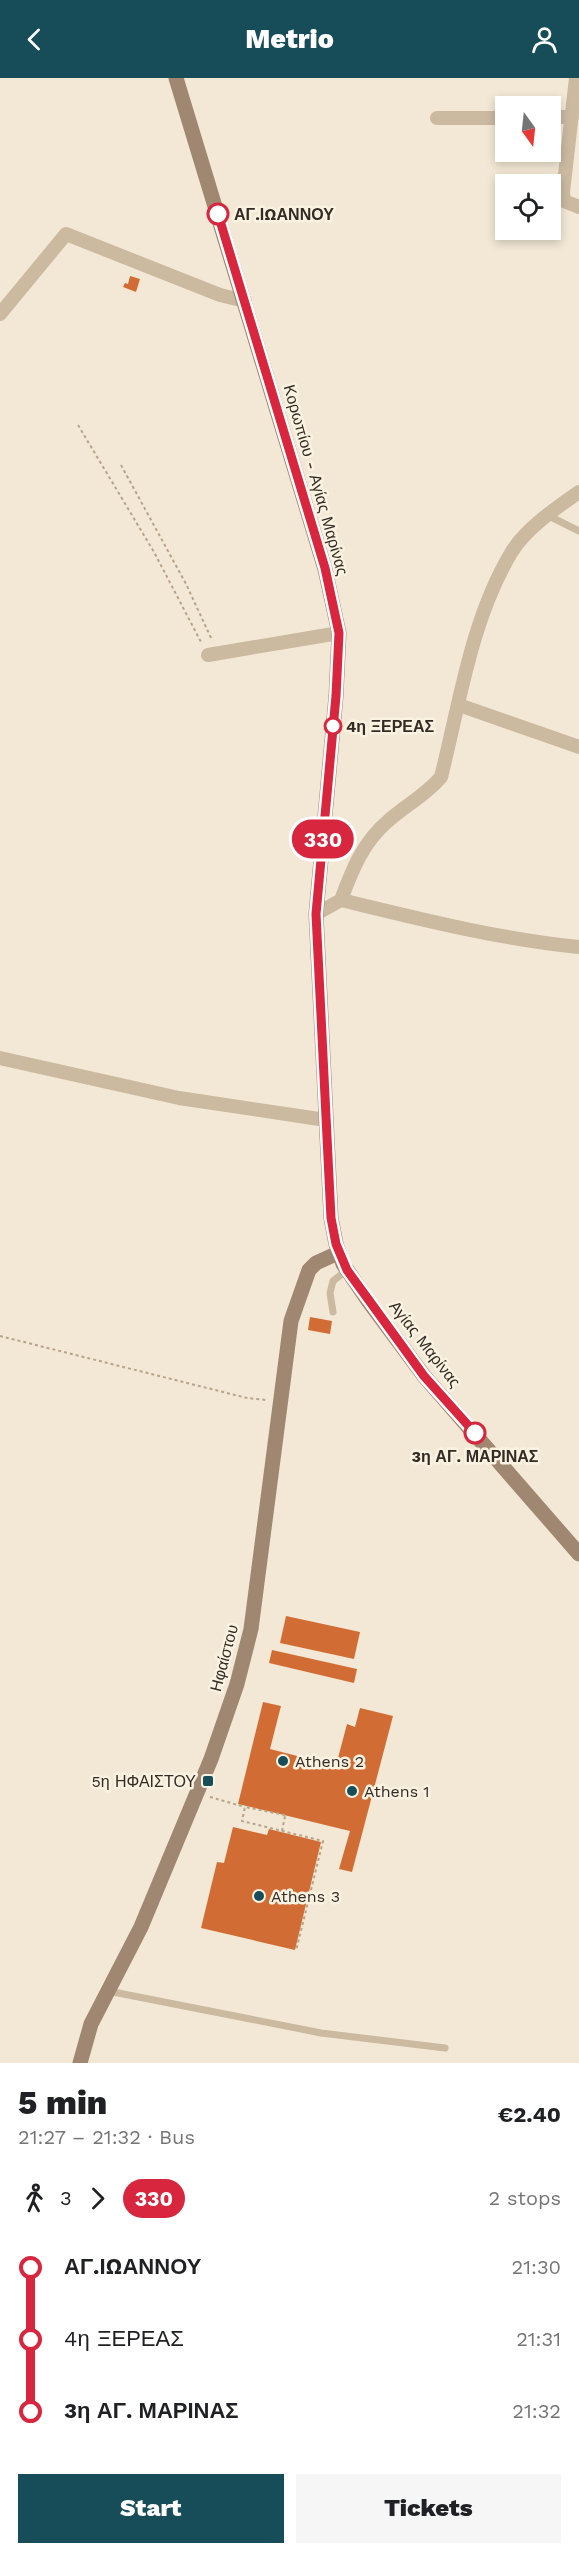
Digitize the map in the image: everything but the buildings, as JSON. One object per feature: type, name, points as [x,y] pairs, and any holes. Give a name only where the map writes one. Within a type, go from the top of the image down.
[{"type":"main road","name":"Κορωπίου - Αγίας Μαρίνας","points":[[176,78],[325,568],[339,633],[336,696],[316,914],[326,1120]]},
{"type":"main road","name":"Αγίας Μαρίνας","points":[[326,1120],[331,1218],[338,1253],[347,1270],[424,1376],[579,1554]]},
{"type":"main road","name":"Ηφαίστου","points":[[80,2063],[89,2028],[141,1927],[211,1759],[237,1684],[252,1629],[290,1328],[305,1278],[316,1263],[338,1253]]},
{"type":"street","points":[[576,78],[564,201],[579,207]]},
{"type":"street","points":[[561,117],[572,117]]},
{"type":"street","points":[[437,118],[495,118]]},
{"type":"street","points":[[0,314],[66,234],[220,295],[245,301]]},
{"type":"street","points":[[316,914],[341,900],[354,863],[371,837],[405,807],[428,792],[441,777],[473,645],[494,590],[512,552],[547,515],[579,492]]},
{"type":"street","points":[[213,654],[339,633]]},
{"type":"street","points":[[459,705],[579,747]]},
{"type":"street","points":[[341,900],[460,929],[537,943],[579,947]]},
{"type":"street","points":[[0,1058],[179,1098],[326,1120]]},
{"type":"lane","points":[[547,515],[579,531]]},
{"type":"lane","points":[[333,1312],[330,1293],[333,1281],[347,1270]]},
{"type":"lane","points":[[108,1991],[321,2033],[445,2048]]},
{"type":"path","points":[[78,425],[213,654]]},
{"type":"path","points":[[121,465],[191,593],[208,628],[213,654]]},
{"type":"path","points":[[0,1336],[247,1398],[280,1399]]},
{"type":"path","points":[[208,1797],[285,1816],[282,1831]]},
{"type":"path","points":[[245,1807],[242,1821],[323,1841],[296,1951]]},
{"type":"bus line","name":"330","points":[[218,214],[325,568],[339,633],[336,696],[316,914],[331,1218],[334,1236],[338,1253],[347,1270],[424,1376],[475,1433]]},
{"type":"place","name":"ΑΓ.ΙΩΑΝΝΟΥ","points":[[218,214]]},
{"type":"place","name":"4η ΞΕΡΕΑΣ","points":[[333,726]]},
{"type":"place","name":"3η ΑΓ. ΜΑΡΙΝΑΣ","points":[[475,1433]]},
{"type":"place","name":"Athens 2","points":[[283,1761]]},
{"type":"place","name":"5η ΗΦΑΙΣΤΟΥ","points":[[208,1781]]},
{"type":"place","name":"Athens 1","points":[[352,1791]]},
{"type":"place","name":"Athens 3","points":[[259,1896]]}]
